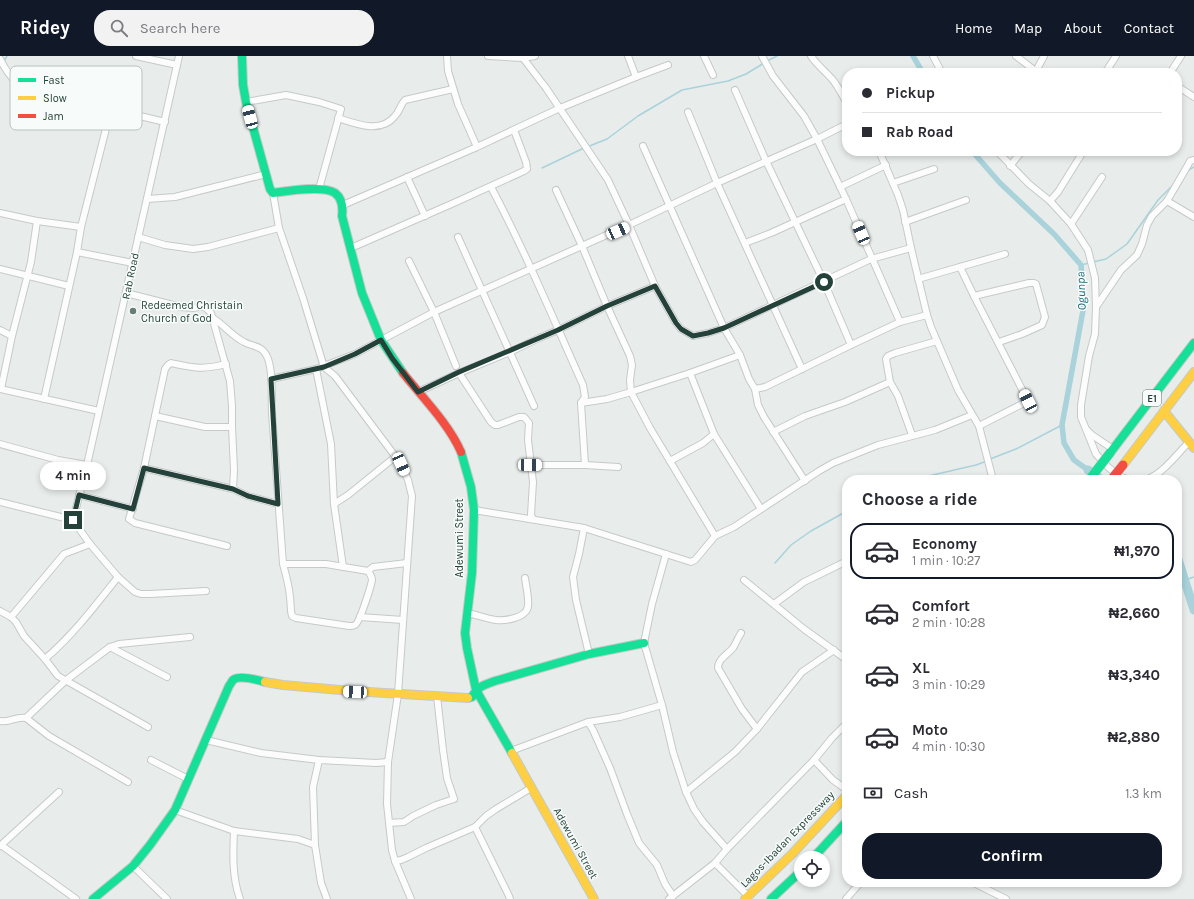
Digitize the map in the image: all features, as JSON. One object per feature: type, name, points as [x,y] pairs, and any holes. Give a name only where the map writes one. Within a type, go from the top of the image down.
[{"type":"main road","points":[[242,56],[246,102],[270,189],[273,193],[292,190],[319,189],[335,193],[343,205]]},
{"type":"main road","name":"Adewumi Street","points":[[343,205],[342,216],[362,292],[381,340],[392,358],[456,441],[462,455],[471,487],[474,510],[472,573],[466,633],[467,648],[476,690],[594,899]]},
{"type":"main road","name":"E1","points":[[1093,475],[1194,343]]},
{"type":"main road","name":"E1","points":[[1115,475],[1194,372]]},
{"type":"main road","points":[[1164,411],[1192,445]]},
{"type":"main road","points":[[93,899],[133,866],[175,810],[229,686],[235,679],[244,678],[281,685],[341,691],[467,698],[472,697],[476,690],[483,685],[495,680],[589,654],[644,643]]},
{"type":"main road","name":"Lagos-Ibadan Expressway","points":[[746,898],[792,854],[842,800]]},
{"type":"main road","points":[[820,851],[842,827]]},
{"type":"main road","points":[[771,899],[794,878]]},
{"type":"street","points":[[136,56],[177,65]]},
{"type":"street","name":"Rab Road","points":[[73,520],[100,411],[179,56]]},
{"type":"street","points":[[447,56],[448,70],[453,89],[477,147]]},
{"type":"street","points":[[488,56],[523,58],[535,56]]},
{"type":"street","points":[[628,56],[636,77]]},
{"type":"street","points":[[704,56],[713,75]]},
{"type":"street","points":[[762,56],[773,76],[804,116],[817,139],[846,199],[871,259],[900,322]]},
{"type":"street","points":[[811,56],[816,64],[823,68],[834,81],[842,95]]},
{"type":"street","points":[[933,56],[939,68]]},
{"type":"street","points":[[1016,56],[1032,68]]},
{"type":"street","points":[[1039,68],[1044,56]]},
{"type":"street","points":[[1108,68],[1116,56]]},
{"type":"street","points":[[1173,68],[1181,56]]},
{"type":"street","points":[[523,58],[560,108],[608,180],[655,286],[676,323],[686,333],[693,336],[724,328],[871,259],[911,248]]},
{"type":"street","points":[[0,59],[10,77]]},
{"type":"street","points":[[343,205],[477,147],[560,108],[668,65]]},
{"type":"street","points":[[338,118],[355,123],[377,126],[390,121],[396,116],[401,103],[405,100],[453,89]]},
{"type":"street","points":[[1182,89],[1194,97]]},
{"type":"street","points":[[735,90],[766,161],[824,282],[851,345]]},
{"type":"street","points":[[246,102],[280,95],[294,96],[341,109],[319,189]]},
{"type":"street","points":[[688,112],[717,183],[802,369]]},
{"type":"street","points":[[142,116],[165,122]]},
{"type":"street","points":[[271,379],[324,367],[355,354],[434,312],[629,225],[842,126]]},
{"type":"street","points":[[44,399],[77,252],[81,227],[106,130]]},
{"type":"street","points":[[351,248],[520,174],[527,169],[526,162],[514,130]]},
{"type":"street","points":[[643,146],[724,328],[740,355],[749,379],[755,389],[758,405],[773,432],[805,481]]},
{"type":"street","points":[[882,156],[903,210],[927,315],[958,390],[979,426],[992,475]]},
{"type":"street","points":[[1001,156],[1029,184],[1050,201],[1071,224],[1088,250],[1095,278],[1095,334],[1089,356],[1081,405],[1081,417],[1096,454],[1109,468],[1119,475]]},
{"type":"street","points":[[1010,166],[1018,156]]},
{"type":"street","points":[[1050,201],[1058,192],[1080,156]]},
{"type":"street","points":[[1096,304],[1121,270],[1137,255],[1142,244],[1147,225],[1152,216],[1167,201],[1190,161],[1194,160]]},
{"type":"street","points":[[840,186],[886,165]]},
{"type":"street","points":[[893,183],[934,168]]},
{"type":"street","points":[[147,199],[175,197],[266,174]]},
{"type":"street","points":[[407,177],[424,216]]},
{"type":"street","points":[[1071,224],[1102,177]]},
{"type":"street","points":[[491,187],[532,268],[583,385],[585,397],[581,403],[585,465]]},
{"type":"street","points":[[556,190],[630,356],[632,365],[630,380],[631,392],[650,428],[699,507],[715,536]]},
{"type":"street","points":[[273,193],[279,228],[303,298],[324,367],[335,376],[401,464],[408,480],[412,496],[398,694],[388,762],[387,804],[392,850],[411,899]]},
{"type":"street","points":[[745,243],[771,233],[846,199]]},
{"type":"street","points":[[905,222],[966,200]]},
{"type":"street","points":[[1167,201],[1194,216]]},
{"type":"street","points":[[0,213],[37,221],[81,227]]},
{"type":"street","points":[[37,221],[31,262],[12,336],[1,389],[100,411]]},
{"type":"street","points":[[138,237],[165,245],[193,249],[208,247],[279,228]]},
{"type":"street","points":[[458,237],[534,406]]},
{"type":"street","points":[[77,252],[133,263]]},
{"type":"street","points":[[918,279],[1005,254]]},
{"type":"street","points":[[409,261],[434,312],[456,366]]},
{"type":"street","points":[[960,266],[1028,401],[979,426]]},
{"type":"street","points":[[0,269],[69,286]]},
{"type":"street","points":[[974,296],[1034,283],[1036,284],[1045,317],[1042,325],[999,342]]},
{"type":"street","points":[[418,392],[459,372],[510,352],[607,306],[655,286]]},
{"type":"street","points":[[126,293],[182,307],[194,308],[201,306],[206,308],[211,313],[230,381],[234,470],[233,489]]},
{"type":"street","points":[[755,389],[765,387],[900,322],[927,315]]},
{"type":"street","points":[[213,318],[223,324],[235,337],[264,351],[267,356],[271,379],[283,564],[288,583],[292,616],[296,618],[354,626],[360,617],[372,581],[371,574],[368,571],[326,564],[283,564]]},
{"type":"street","points":[[0,330],[12,336]]},
{"type":"street","points":[[912,435],[898,396],[890,382],[886,360],[888,356],[937,341]]},
{"type":"street","points":[[581,403],[607,399],[631,392],[740,355]]},
{"type":"street","points":[[226,364],[212,368],[198,368],[172,363],[165,369],[144,468],[129,519],[135,523],[227,546]]},
{"type":"street","points":[[316,369],[330,444],[334,504],[343,567]]},
{"type":"street","points":[[459,372],[491,422],[498,425],[519,417],[524,417],[529,423],[528,440],[533,482],[531,514],[533,520]]},
{"type":"street","points":[[690,373],[714,434],[762,509]]},
{"type":"street","points":[[773,432],[805,416],[846,402],[890,382]]},
{"type":"street","points":[[474,510],[584,528],[691,562],[695,560],[715,536],[734,527],[833,463],[866,449],[912,435],[935,430],[972,415]]},
{"type":"street","points":[[156,416],[205,427],[232,427]]},
{"type":"street","points":[[1085,428],[1088,433],[1112,451]]},
{"type":"street","points":[[670,461],[703,443],[714,434]]},
{"type":"street","points":[[0,444],[58,460],[87,465]]},
{"type":"street","points":[[1156,475],[1192,445]]},
{"type":"street","points":[[334,504],[348,495],[395,457]]},
{"type":"street","points":[[530,465],[585,465],[618,467]]},
{"type":"street","points":[[144,468],[233,489],[248,496],[278,504]]},
{"type":"street","points":[[79,495],[133,509]]},
{"type":"street","points":[[0,510],[1,502],[73,520],[90,544],[118,577],[135,592],[141,594],[206,591]]},
{"type":"street","points":[[584,528],[573,577],[576,600],[589,654]]},
{"type":"street","points":[[11,617],[64,554],[90,544]]},
{"type":"street","points":[[666,554],[652,604],[644,643],[673,752],[686,792],[694,809],[703,822],[727,849]]},
{"type":"street","points":[[368,571],[373,567],[407,563]]},
{"type":"street","points":[[774,604],[804,582],[842,563]]},
{"type":"street","points":[[45,659],[60,646],[84,620],[118,577]]},
{"type":"street","points":[[468,612],[496,620],[512,618],[523,614],[527,610],[528,604],[525,578]]},
{"type":"street","points":[[744,580],[804,629],[842,656]]},
{"type":"street","points":[[0,611],[11,617],[16,622],[24,636],[45,659],[55,673],[65,681],[148,727]]},
{"type":"street","points":[[360,617],[403,620]]},
{"type":"street","points":[[741,633],[732,648],[719,661],[718,668],[742,708],[757,729]]},
{"type":"street","points":[[26,718],[65,681],[110,647],[119,644],[190,637]]},
{"type":"street","points":[[110,647],[168,676]]},
{"type":"street","points":[[686,792],[735,752],[757,729],[802,672],[834,650]]},
{"type":"street","points":[[389,823],[404,822],[413,816],[454,799],[447,778],[437,696]]},
{"type":"street","points":[[511,751],[588,722],[620,717],[662,706]]},
{"type":"street","points":[[0,721],[6,722],[18,718],[26,718],[49,736],[128,782]]},
{"type":"street","points":[[588,722],[607,762],[639,843],[656,865],[671,898],[715,863],[814,760],[842,728]]},
{"type":"street","points":[[206,740],[261,753],[319,760],[376,763],[388,762]]},
{"type":"street","points":[[151,760],[188,779]]},
{"type":"street","points":[[319,760],[313,787],[315,845],[321,883],[327,899]]},
{"type":"street","points":[[814,760],[833,780],[842,786]]},
{"type":"street","points":[[395,860],[401,860],[475,827],[496,809],[531,788]]},
{"type":"street","points":[[59,792],[1,846],[76,899]]},
{"type":"street","points":[[175,810],[234,831],[298,839],[315,845]]},
{"type":"street","points":[[475,827],[510,899]]},
{"type":"street","points":[[234,831],[233,869],[234,879],[240,899]]},
{"type":"street","points":[[715,863],[746,898]]},
{"type":"street","points":[[133,866],[166,899]]},
{"type":"street","points":[[846,899],[857,887]]},
{"type":"street","points":[[982,887],[1006,899]]},
{"type":"waterway","points":[[4,61],[7,56]]},
{"type":"waterway","points":[[767,61],[777,56]]},
{"type":"waterway","name":"Ogunpa","points":[[913,56],[920,68]]},
{"type":"waterway","points":[[587,147],[607,139],[638,116],[682,90],[728,81],[746,74],[764,63]]},
{"type":"waterway","points":[[542,168],[584,148]]},
{"type":"waterway","name":"Ogunpa","points":[[976,156],[1000,183],[1054,234],[1081,265],[1084,305],[1062,425],[1064,443],[1074,460],[1088,470]]},
{"type":"waterway","points":[[1187,171],[1194,167]]},
{"type":"waterway","points":[[1093,262],[1106,259],[1127,244],[1158,200],[1173,185]]},
{"type":"waterway","points":[[1081,265],[1089,263]]},
{"type":"waterway","points":[[990,459],[1016,449],[1062,425]]},
{"type":"waterway","points":[[933,475],[987,461]]},
{"type":"waterway","name":"Ogunpa","points":[[1088,470],[1095,475]]},
{"type":"waterway","points":[[775,563],[791,545],[811,531],[842,514]]},
{"type":"waterway","name":"Ogunpa","points":[[1182,572],[1194,610]]},
{"type":"waterway","points":[[1185,580],[1194,577]]},
{"type":"traffic: fast","points":[[242,56],[243,85],[246,102],[270,189],[273,193],[305,189],[322,189],[338,195],[341,201],[342,216],[362,293],[381,340],[403,373]]},
{"type":"traffic: fast","points":[[1110,453],[1194,343]]},
{"type":"traffic: fast","points":[[461,452],[471,487],[474,510],[472,573],[465,633],[467,648],[476,690],[512,753]]},
{"type":"traffic: fast","points":[[1093,475],[1110,453]]},
{"type":"traffic: fast","points":[[468,698],[472,697],[482,686],[495,681],[589,654],[644,643]]},
{"type":"traffic: fast","points":[[93,899],[133,866],[175,810],[229,686],[233,681],[240,678],[265,682]]},
{"type":"traffic: fast","points":[[819,851],[842,826]]},
{"type":"traffic: fast","points":[[771,899],[794,878]]},
{"type":"traffic: slow","points":[[1123,465],[1194,372]]},
{"type":"traffic: slow","points":[[1164,411],[1194,448]]},
{"type":"traffic: slow","points":[[265,682],[352,691],[468,698]]},
{"type":"traffic: slow","points":[[512,753],[594,899]]},
{"type":"traffic: slow","points":[[745,899],[792,854],[842,800]]},
{"type":"traffic: jam","points":[[403,373],[450,431],[461,452]]},
{"type":"traffic: jam","points":[[1115,475],[1123,465]]},
{"type":"place","name":"Redeemed Christain Church of God","points":[[133,311]]},
{"type":"route","points":[[73,520],[79,495],[133,509],[144,468],[233,489],[248,496],[278,504],[271,379],[324,367],[355,354],[381,340],[392,358],[418,392],[459,372],[510,352],[607,306],[655,286],[676,323],[686,333],[693,336],[724,328],[824,282]]}]
